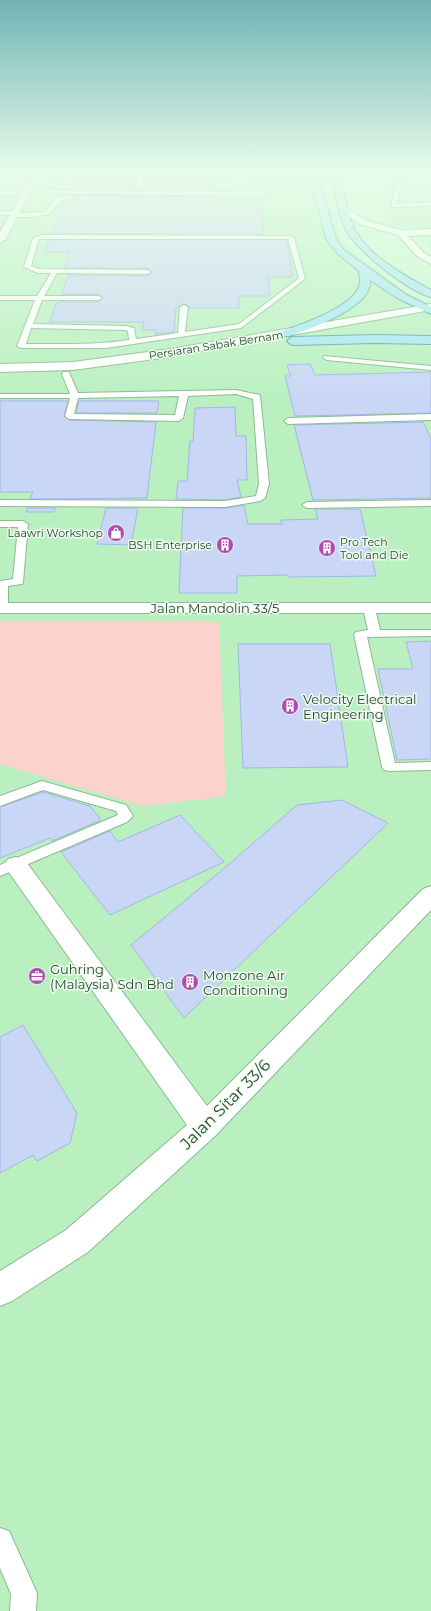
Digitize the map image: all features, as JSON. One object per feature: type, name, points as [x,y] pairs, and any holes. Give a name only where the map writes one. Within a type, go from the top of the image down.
[{"type":"main road","points":[[339,249],[364,270],[401,296],[430,311]]},
{"type":"main road","points":[[366,249],[395,273],[431,294]]},
{"type":"main road","points":[[289,338],[352,303],[363,289],[366,279],[364,270]]},
{"type":"main road","points":[[289,338],[431,340]]},
{"type":"street","points":[[416,249],[431,261]]},
{"type":"street","name":"Persiaran Sabak Bernam","points":[[0,376],[66,374],[158,364],[430,311]]},
{"type":"street","name":"Persiaran Sabak Bernam","points":[[0,368],[73,366],[289,338]]},
{"type":"street","name":"Jalan Mandolin 33/5","points":[[1,608],[431,608]]},
{"type":"street","points":[[8,868],[204,1127]]},
{"type":"street","name":"Jalan Sitar 33/6","points":[[0,1290],[77,1241],[204,1127],[431,895]]},
{"type":"lane","points":[[33,249],[27,267],[38,271],[148,272]]},
{"type":"lane","points":[[55,271],[39,298],[21,346],[106,346],[241,326],[302,279],[294,249]]},
{"type":"lane","points":[[0,298],[99,298]]},
{"type":"lane","points":[[181,335],[184,306]]},
{"type":"lane","points":[[28,326],[126,328],[131,330],[132,342]]},
{"type":"lane","points":[[326,358],[431,368]]},
{"type":"lane","points":[[66,374],[75,396],[69,416],[180,418],[184,394]]},
{"type":"lane","points":[[0,396],[75,396],[236,392],[257,397],[264,484],[260,498],[225,504],[0,503]]},
{"type":"lane","points":[[288,421],[428,417],[431,428]]},
{"type":"lane","points":[[307,505],[431,503]]},
{"type":"lane","points":[[0,524],[23,524],[18,582],[1,584],[1,608]]},
{"type":"lane","points":[[369,608],[375,634]]},
{"type":"lane","points":[[431,633],[360,634],[389,767],[431,766]]},
{"type":"lane","points":[[0,801],[42,785],[122,808],[126,816],[8,868]]},
{"type":"lane","points":[[0,1540],[24,1593],[23,1611]]},
{"type":"shaded area","points":[[0,249],[352,249],[359,257],[409,294],[431,304],[431,1611],[0,1611]]},
{"type":"shaded area","points":[[0,622],[219,622],[226,796],[143,806],[0,764]]},
{"type":"building","points":[[45,249],[288,249],[293,277],[268,277],[270,296],[239,296],[239,308],[189,308],[189,306],[183,304],[176,308],[174,332],[155,334],[156,330],[142,330],[144,322],[50,322],[56,303],[99,302],[103,298],[99,294],[62,294],[68,275],[148,276],[152,272],[148,268],[64,268],[70,252],[44,252]]},
{"type":"building","points":[[310,364],[315,375],[431,372],[431,413],[295,416],[285,376],[291,376],[287,365]]},
{"type":"building","points":[[0,401],[68,401],[64,416],[69,420],[156,422],[147,498],[30,499],[33,492],[0,492]]},
{"type":"building","points":[[79,401],[159,401],[157,413],[76,413]]},
{"type":"building","points":[[235,407],[236,436],[246,436],[247,480],[237,480],[241,497],[225,500],[176,499],[178,481],[187,481],[190,441],[193,441],[195,408]]},
{"type":"building","points":[[423,422],[431,439],[431,498],[313,500],[294,425]]},
{"type":"building","points":[[244,505],[248,524],[282,524],[281,520],[318,519],[315,509],[360,509],[376,576],[237,576],[237,593],[179,593],[183,508],[225,508]]},
{"type":"building","points":[[27,508],[56,508],[54,512],[26,512]]},
{"type":"building","name":"Laawri Workshop","points":[[106,508],[138,508],[131,545],[97,544]]},
{"type":"building","points":[[431,641],[431,759],[397,760],[378,669],[413,669],[406,642]]},
{"type":"building","name":"Velocity Electrical Engineering","points":[[238,644],[330,644],[348,767],[243,768]]},
{"type":"building","points":[[43,792],[90,806],[101,820],[52,841],[50,838],[0,858],[0,807]]},
{"type":"building","points":[[342,800],[388,823],[184,1018],[131,945],[227,866],[297,805]]},
{"type":"building","points":[[180,815],[224,862],[110,915],[61,852],[110,831],[118,842]]},
{"type":"building","points":[[23,1025],[77,1113],[70,1143],[37,1161],[33,1155],[0,1173],[0,1037]]},
{"type":"place","name":"Laawri Workshop","points":[[116,533]]},
{"type":"place","name":"BSH Enterprise","points":[[225,545]]},
{"type":"place","name":"Pro Tech Tool and Die","points":[[327,548]]},
{"type":"place","name":"Velocity Electrical Engineering","points":[[290,706]]},
{"type":"place","name":"Guhring (Malaysia) Sdn Bhd","points":[[37,976]]},
{"type":"place","name":"Monzone Air Conditioning","points":[[190,982]]}]
